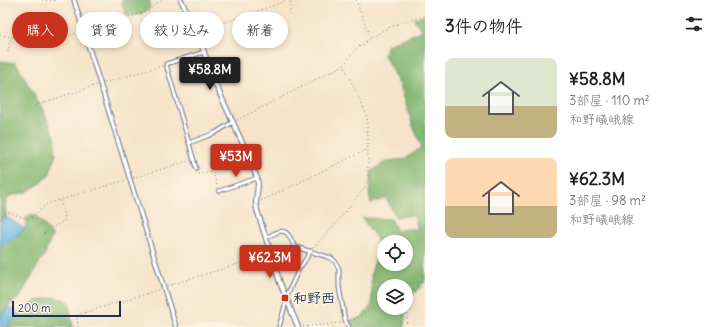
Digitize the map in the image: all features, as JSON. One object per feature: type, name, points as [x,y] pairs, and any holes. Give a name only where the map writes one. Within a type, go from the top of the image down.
[{"type":"main road","points":[[181,0],[187,12]]},
{"type":"main road","points":[[203,48],[215,83],[257,178],[257,210],[280,283],[298,327]]},
{"type":"street","points":[[74,0],[77,12]]},
{"type":"street","points":[[88,48],[176,327]]},
{"type":"street","points":[[196,168],[166,64],[204,52]]},
{"type":"street","points":[[189,143],[215,133],[232,122]]},
{"type":"street","points":[[219,191],[257,178]]},
{"type":"street","points":[[266,238],[282,230],[289,234],[296,247],[331,258],[335,261],[339,269],[339,286],[345,320],[349,327]]},
{"type":"street","points":[[279,327],[288,292],[298,271],[310,252]]},
{"type":"path","points":[[42,0],[55,0]]},
{"type":"path","points":[[132,16],[149,11],[156,3],[164,0]]},
{"type":"path","points":[[224,23],[285,0]]},
{"type":"path","points":[[290,15],[291,0]]},
{"type":"path","points":[[356,0],[370,38]]},
{"type":"path","points":[[232,122],[344,65],[354,51],[370,38],[384,30],[404,21],[425,17]]},
{"type":"path","points":[[0,35],[41,42],[51,42],[76,33]]},
{"type":"path","points":[[8,52],[11,36]]},
{"type":"path","points":[[35,106],[166,64]]},
{"type":"path","points":[[310,252],[337,222],[368,182],[368,122],[365,111],[344,65]]},
{"type":"path","points":[[256,202],[368,148]]},
{"type":"path","points":[[0,219],[4,213],[8,212],[28,219],[47,204],[193,159]]},
{"type":"path","points":[[196,168],[197,174],[211,171],[213,172],[219,191]]},
{"type":"path","points":[[44,234],[64,221],[65,218],[60,200]]},
{"type":"path","points":[[78,327],[77,316],[271,254]]},
{"type":"path","points":[[413,284],[425,283]]},
{"type":"path","points":[[406,327],[408,312],[413,295],[425,283]]},
{"type":"green space","points":[[122,0],[150,0],[149,9],[140,12],[140,14],[132,15],[132,12],[125,12],[122,5]]},
{"type":"green space","points":[[425,16],[425,281],[413,294],[413,279],[377,279],[377,315],[405,315],[404,327],[352,327],[349,321],[362,317],[372,305],[371,273],[377,254],[377,271],[413,271],[413,235],[377,235],[377,239],[362,218],[391,219],[397,231],[418,229],[414,215],[396,217],[386,198],[371,203],[369,193],[372,171],[387,161],[405,159],[422,147],[413,126],[401,88],[384,55],[386,46],[423,30],[414,18]]},
{"type":"green space","points":[[0,61],[16,63],[46,116],[56,138],[56,154],[49,175],[41,183],[26,192],[10,196],[6,201],[5,206],[6,217],[0,222]]},
{"type":"green space","points":[[32,214],[41,221],[52,236],[44,256],[20,297],[7,307],[0,319],[0,246],[25,229],[27,217]]},
{"type":"green space","points":[[53,297],[65,300],[69,303],[73,327],[7,327],[19,315],[22,309],[37,301]]},
{"type":"water","points":[[6,217],[25,229],[0,246],[0,222]]},
{"type":"water","points":[[7,307],[15,310],[19,315],[7,327],[0,327],[0,319]]},
{"type":"place","name":"和野西","points":[[285,298]]}]
